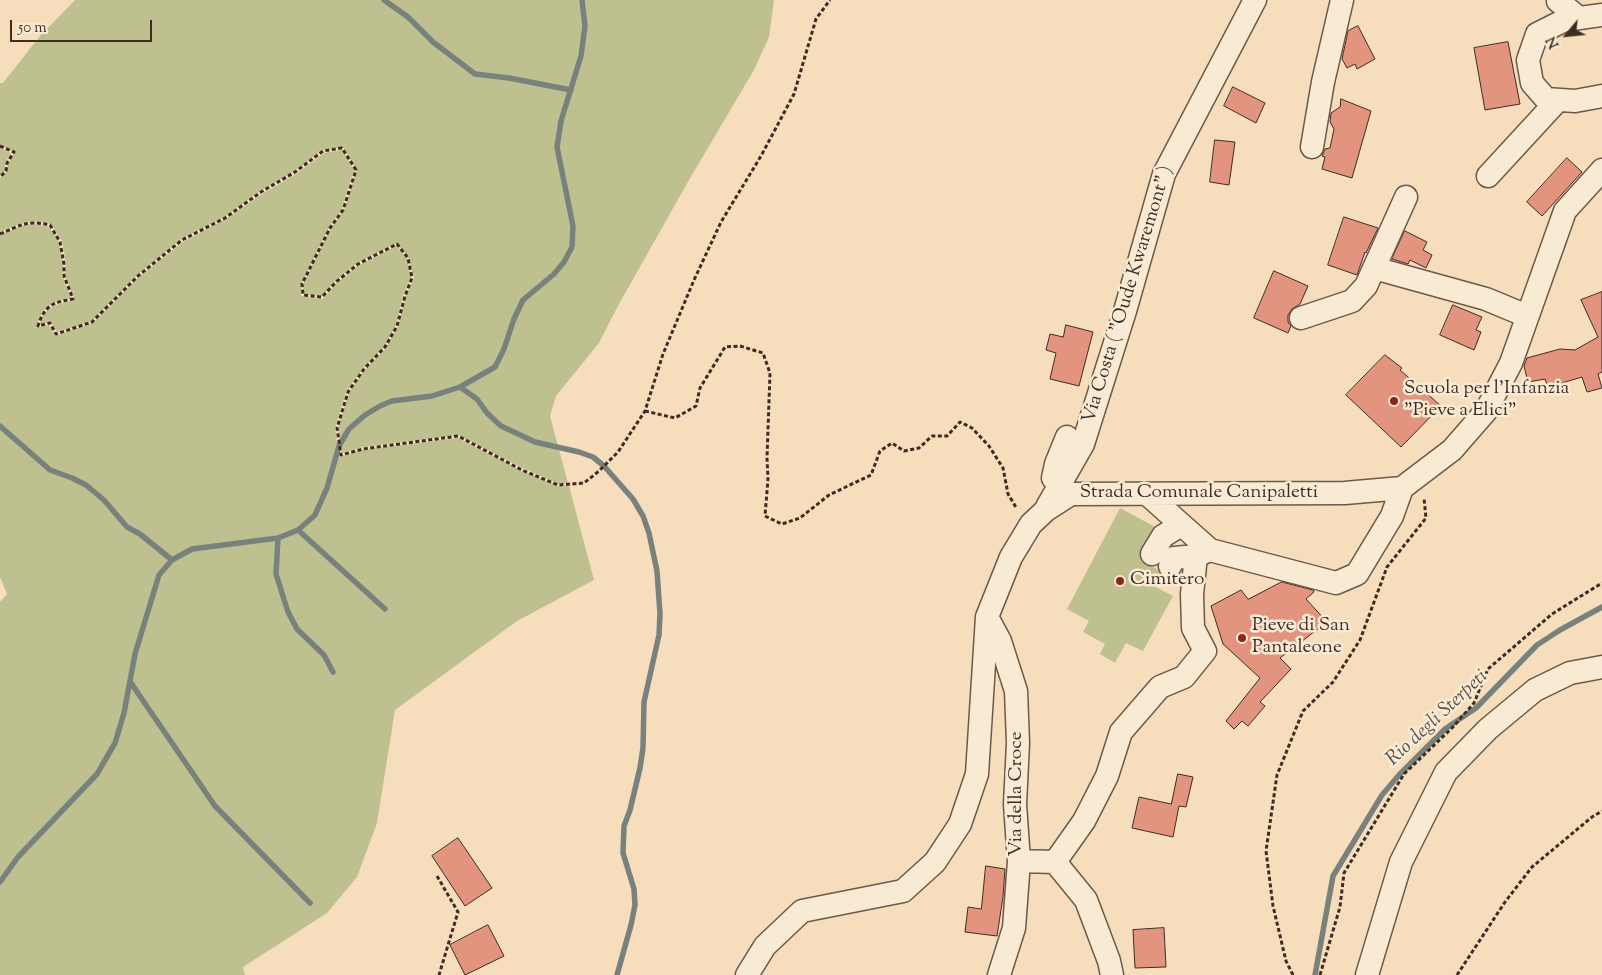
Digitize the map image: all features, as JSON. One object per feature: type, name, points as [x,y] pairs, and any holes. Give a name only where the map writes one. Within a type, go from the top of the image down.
[{"type":"street","name":"Via Costa ( \"Oude Kwaremont\" )","points":[[1046,510],[1083,444],[1125,311],[1164,174],[1255,0]]},
{"type":"street","points":[[1312,147],[1323,82],[1342,0]]},
{"type":"street","points":[[1558,1],[1579,18]]},
{"type":"street","points":[[1602,15],[1565,20],[1537,34],[1528,60],[1532,83],[1546,99],[1575,101],[1602,96]]},
{"type":"street","points":[[1488,176],[1558,100]]},
{"type":"street","points":[[1181,525],[1163,536],[1161,560],[1203,553],[1336,583],[1357,574],[1392,516],[1408,484],[1452,450],[1486,410],[1511,362],[1565,211],[1602,170]]},
{"type":"street","points":[[1301,318],[1352,302],[1366,286],[1406,197]]},
{"type":"street","points":[[1374,268],[1486,299],[1528,316]]},
{"type":"street","points":[[1046,510],[1046,497],[1067,437]]},
{"type":"street","name":"Strada Comunale Canipaletti","points":[[747,975],[764,946],[802,911],[903,890],[935,862],[960,824],[977,774],[987,617],[1010,557],[1031,524],[1046,510],[1071,494],[1345,493],[1408,484]]},
{"type":"street","points":[[1147,494],[1181,525],[1203,553]]},
{"type":"street","points":[[1055,862],[1088,814],[1107,776],[1121,732],[1160,687],[1184,677],[1205,651],[1193,628],[1183,596],[1203,553]]},
{"type":"street","name":"Via della Croce","points":[[987,617],[1000,641],[1016,691],[1018,743],[1015,804],[1018,861],[1014,928],[999,975]]},
{"type":"street","points":[[1367,975],[1401,862],[1446,772],[1488,729],[1535,690],[1570,673],[1602,667]]},
{"type":"street","points":[[1018,861],[1055,862],[1086,900],[1109,961],[1112,975]]},
{"type":"path","points":[[0,234],[20,224],[35,222],[50,226],[60,242],[64,276],[73,299],[57,302],[49,308],[42,314],[38,326],[50,324],[56,334],[92,322],[138,276],[182,240],[225,218],[261,192],[295,172],[323,151],[342,148],[356,170],[343,210],[330,228],[302,284],[303,295],[322,297],[336,282],[358,264],[397,244],[408,258],[412,278],[397,326],[385,347],[364,369],[348,392],[337,428],[340,455],[363,448],[458,436],[522,470],[558,485],[584,483],[618,452],[645,411],[663,354],[698,272],[721,222],[761,156],[794,94],[816,19],[830,0]]},
{"type":"path","points":[[0,146],[14,152],[7,164],[6,171],[0,177]]},
{"type":"path","points":[[645,411],[675,418],[696,406],[700,388],[726,347],[740,346],[763,353],[770,372],[768,479],[765,516],[782,524],[800,518],[829,494],[871,475],[880,451],[892,443],[904,451],[919,448],[932,436],[947,436],[960,422],[972,428],[989,446],[1003,468],[1008,494],[1018,511],[1032,500],[1046,510]]},
{"type":"path","points":[[1293,975],[1286,960],[1273,906],[1266,851],[1277,775],[1303,711],[1333,682],[1360,640],[1387,567],[1426,518],[1424,498],[1408,484]]},
{"type":"path","points":[[1458,975],[1504,902],[1532,867],[1592,817],[1602,811]]},
{"type":"path","points":[[437,876],[458,912],[439,975]]},
{"type":"green space","points":[[75,0],[774,0],[769,37],[754,70],[689,180],[599,343],[556,396],[550,416],[568,483],[559,484],[458,435],[363,447],[342,453],[338,428],[349,393],[365,370],[386,348],[398,326],[406,296],[414,278],[409,258],[397,243],[357,263],[335,281],[322,296],[304,294],[303,285],[331,228],[344,211],[357,170],[343,147],[322,150],[294,171],[260,191],[224,217],[181,239],[137,275],[92,321],[57,332],[51,322],[40,324],[46,313],[53,306],[75,300],[65,276],[66,264],[62,241],[51,224],[36,221],[25,222],[0,232],[0,178],[7,172],[8,164],[15,152],[0,145],[0,83],[3,83],[40,36]]},
{"type":"green space","points":[[0,148],[11,153],[5,163],[5,171],[0,175]]},
{"type":"green space","points":[[342,150],[354,170],[341,210],[329,227],[301,284],[301,296],[323,299],[337,283],[359,265],[397,246],[407,259],[411,278],[403,295],[396,325],[384,347],[363,368],[346,392],[335,428],[339,457],[363,450],[458,438],[522,471],[558,486],[569,486],[594,580],[517,621],[395,710],[377,823],[357,877],[327,913],[243,967],[245,975],[0,975],[0,602],[7,594],[0,577],[0,235],[18,227],[41,225],[49,227],[59,242],[63,264],[62,276],[71,298],[52,303],[48,306],[41,315],[36,328],[49,325],[55,336],[93,323],[139,277],[183,242],[226,219],[262,194],[296,174],[324,153]]},
{"type":"green space","points":[[1120,508],[1159,529],[1142,561],[1164,573],[1156,587],[1173,596],[1143,651],[1126,643],[1115,663],[1100,654],[1105,644],[1083,632],[1089,621],[1067,609]]},
{"type":"building","points":[[1358,26],[1375,59],[1357,69],[1355,64],[1347,68],[1342,59],[1348,31]]},
{"type":"building","points":[[1508,42],[1520,104],[1485,110],[1474,48]]},
{"type":"building","points":[[1233,87],[1265,103],[1256,123],[1224,106]]},
{"type":"building","points":[[1341,99],[1371,111],[1352,178],[1322,169],[1325,157],[1322,156],[1325,149],[1330,148],[1334,129],[1330,122],[1331,113],[1340,107]]},
{"type":"building","points":[[1215,140],[1235,142],[1229,185],[1210,182]]},
{"type":"building","points":[[1567,158],[1582,172],[1542,216],[1527,202]]},
{"type":"building","points":[[1344,217],[1378,228],[1365,252],[1357,275],[1328,265]]},
{"type":"building","points":[[1405,231],[1427,242],[1423,250],[1432,255],[1426,268],[1410,260],[1408,264],[1392,259]]},
{"type":"building","points":[[1274,271],[1308,286],[1300,304],[1292,309],[1288,315],[1288,322],[1291,326],[1288,333],[1254,318]]},
{"type":"building","points":[[1602,292],[1602,372],[1598,374],[1602,388],[1587,392],[1582,377],[1548,387],[1545,379],[1528,382],[1524,366],[1527,358],[1560,349],[1575,350],[1598,337],[1581,300]]},
{"type":"building","points":[[1453,305],[1482,317],[1476,330],[1481,332],[1474,350],[1440,335]]},
{"type":"building","points":[[1066,325],[1093,332],[1079,386],[1050,379],[1056,353],[1046,350],[1050,334],[1063,337]]},
{"type":"building","name":"Scuola per l'Infanzia \"Pieve a Elici\"","points":[[1385,355],[1402,368],[1400,370],[1441,406],[1401,447],[1346,395]]},
{"type":"building","name":"Pieve di San Pantaleone","points":[[1282,582],[1313,590],[1314,592],[1306,599],[1327,622],[1280,658],[1291,669],[1260,702],[1265,706],[1248,726],[1242,721],[1234,729],[1226,721],[1260,678],[1223,644],[1211,606],[1241,590],[1248,599]]},
{"type":"building","points":[[1178,774],[1193,777],[1186,807],[1179,806],[1173,837],[1132,828],[1139,797],[1171,804]]},
{"type":"building","points":[[458,838],[492,888],[465,906],[432,856]]},
{"type":"building","points":[[986,866],[1005,869],[997,936],[965,932],[968,907],[981,909]]},
{"type":"building","points":[[488,925],[504,956],[465,975],[450,945]]},
{"type":"building","points":[[1164,928],[1166,967],[1135,968],[1133,930]]},
{"type":"waterway","points":[[384,0],[408,17],[433,42],[475,74],[509,78],[571,90]]},
{"type":"waterway","points":[[0,882],[18,857],[97,774],[115,743],[124,713],[135,654],[159,575],[172,560],[192,549],[278,538],[298,530],[315,515],[327,488],[339,446],[349,429],[365,415],[392,401],[432,396],[460,387],[495,367],[523,300],[554,274],[564,262],[572,247],[573,226],[557,147],[561,121],[581,56],[585,26],[582,0]]},
{"type":"waterway","points":[[460,387],[477,399],[487,413],[501,426],[535,442],[593,457],[604,466],[633,499],[643,516],[649,533],[657,571],[660,614],[659,635],[644,702],[643,748],[640,768],[630,810],[624,826],[623,853],[634,889],[635,905],[617,975]]},
{"type":"waterway","points":[[0,426],[50,470],[86,485],[104,500],[127,527],[140,534],[172,560]]},
{"type":"waterway","points":[[298,530],[385,609]]},
{"type":"waterway","points":[[278,538],[276,574],[288,612],[297,629],[324,655],[333,672]]},
{"type":"waterway","name":"Rio degli Sterpeti","points":[[1315,975],[1333,876],[1382,795],[1399,775],[1445,729],[1476,708],[1537,645],[1602,607]]},
{"type":"waterway","points":[[131,683],[215,806],[310,903]]},
{"type":"place","name":"Scuola per l'Infanzia \"Pieve a Elici\"","points":[[1394,401]]},
{"type":"place","name":"Cimitero","points":[[1120,581]]},
{"type":"place","name":"Pieve di San Pantaleone","points":[[1242,638]]}]
